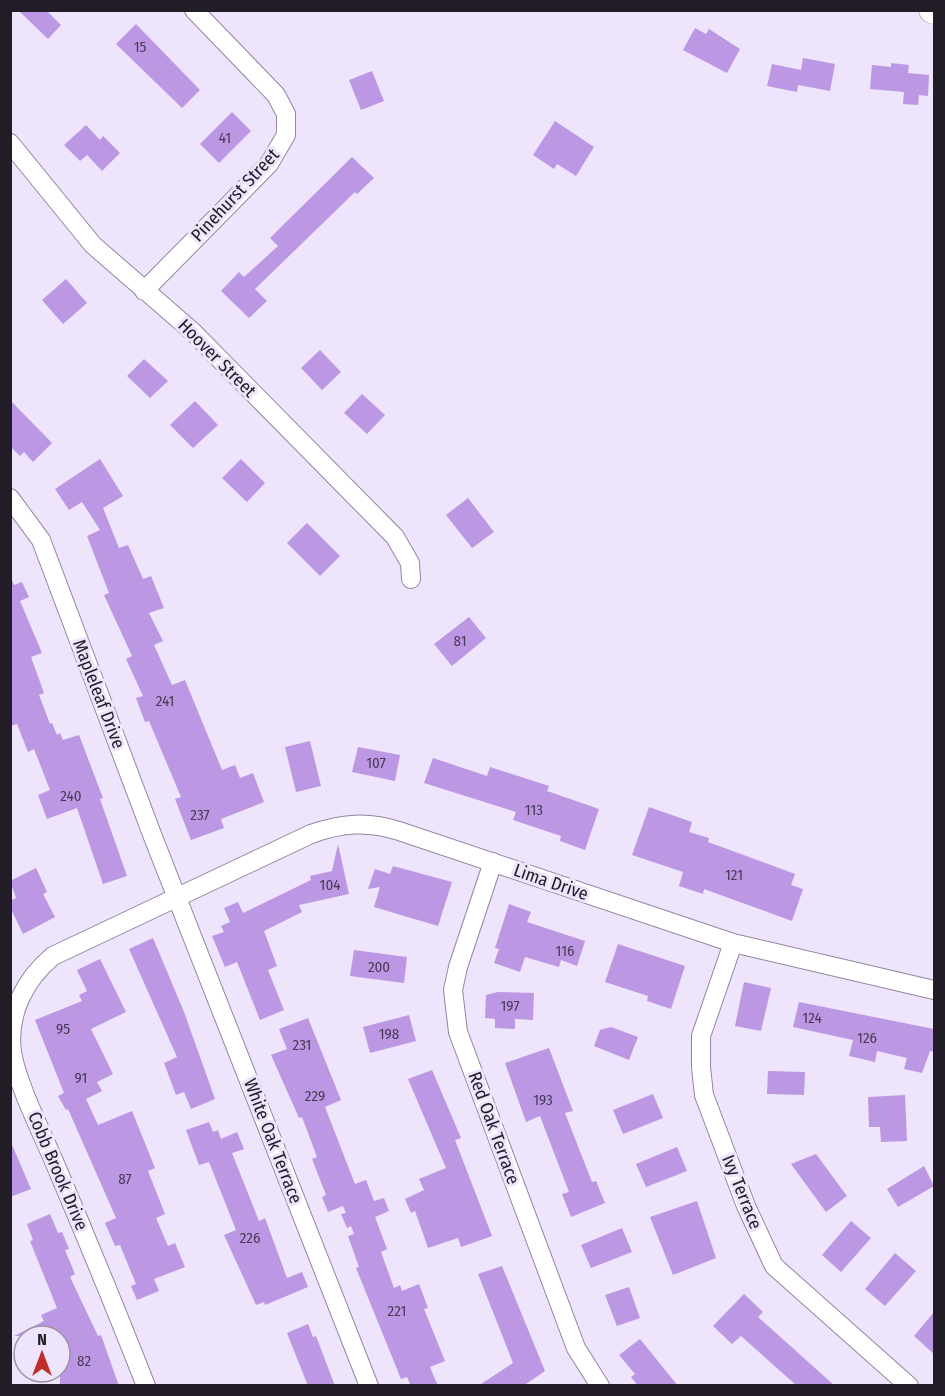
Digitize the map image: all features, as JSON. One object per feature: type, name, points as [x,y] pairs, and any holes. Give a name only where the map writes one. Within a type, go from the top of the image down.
[{"type":"street","name":"Pinehurst Street","points":[[144,291],[269,164],[286,135],[286,114],[276,95],[194,10]]},
{"type":"street","name":"Hoover Street","points":[[10,143],[93,245],[192,331],[395,537],[410,563],[411,579]]},
{"type":"street","name":"Mapleleaf Drive","points":[[10,498],[41,540],[153,837],[178,897]]},
{"type":"street","name":"Lima Drive","points":[[178,897],[311,834],[350,823],[383,826],[733,943],[934,990]]},
{"type":"street","name":"Red Oak Terrace","points":[[493,862],[458,967],[453,990],[458,1032],[576,1348],[600,1386]]},
{"type":"street","name":"Cobb Brook Drive","points":[[146,1386],[30,1105],[12,1053],[12,1036],[15,1015],[23,991],[37,970],[53,957],[178,897]]},
{"type":"street","name":"White Oak Terrace","points":[[178,897],[369,1386]]},
{"type":"street","name":"Ivy Terrace","points":[[733,943],[700,1036],[701,1067],[704,1095],[746,1206],[774,1266],[909,1386]]},
{"type":"building","points":[[18,10],[46,10],[61,25],[48,39]]},
{"type":"building","points":[[136,24],[200,90],[182,108],[116,44]]},
{"type":"building","points":[[695,28],[706,34],[709,29],[740,49],[727,73],[683,50]]},
{"type":"building","points":[[803,58],[835,64],[830,91],[798,85],[797,92],[767,86],[772,64],[801,70]]},
{"type":"building","points":[[891,63],[909,65],[908,73],[929,75],[928,96],[919,95],[918,105],[903,104],[904,92],[870,89],[872,65],[891,67]]},
{"type":"building","points":[[372,71],[384,101],[361,110],[349,80]]},
{"type":"building","points":[[232,112],[251,131],[219,163],[200,144]]},
{"type":"building","points":[[555,121],[594,147],[576,176],[557,164],[554,169],[533,155]]},
{"type":"building","points":[[86,125],[100,140],[103,136],[120,153],[102,171],[87,155],[80,161],[64,145]]},
{"type":"building","points":[[352,157],[374,178],[357,194],[355,192],[255,289],[267,301],[249,318],[221,291],[239,272],[244,277],[278,246],[270,238]]},
{"type":"building","points":[[66,279],[87,303],[63,324],[42,300]]},
{"type":"building","points":[[320,350],[341,372],[322,390],[301,368]]},
{"type":"building","points":[[144,359],[168,381],[150,398],[127,376]]},
{"type":"building","points":[[362,394],[385,415],[367,434],[344,413]]},
{"type":"building","points":[[10,400],[52,443],[33,462],[24,452],[20,456],[10,446]]},
{"type":"building","points":[[195,401],[218,425],[193,448],[170,425]]},
{"type":"building","points":[[100,459],[123,496],[103,508],[119,548],[128,545],[143,579],[151,576],[164,608],[149,613],[163,641],[154,645],[172,685],[185,680],[222,770],[235,765],[240,778],[253,773],[264,802],[221,819],[224,828],[191,840],[175,799],[181,797],[149,721],[145,722],[136,698],[143,696],[126,659],[132,656],[104,595],[109,593],[87,536],[100,530],[82,502],[69,510],[55,489]]},
{"type":"building","points":[[241,459],[265,483],[247,502],[222,478]]},
{"type":"building","points":[[468,498],[494,532],[472,548],[446,515]]},
{"type":"building","points":[[307,523],[340,556],[320,576],[287,543]]},
{"type":"building","points":[[11,578],[14,585],[22,582],[29,597],[20,601],[42,653],[31,657],[44,693],[39,695],[50,724],[52,723],[57,735],[60,733],[63,740],[79,735],[103,798],[100,799],[127,876],[103,884],[77,808],[47,819],[38,795],[50,790],[34,749],[28,752],[17,724],[10,726]]},
{"type":"building","points":[[469,617],[486,638],[452,666],[434,644]]},
{"type":"building","points":[[310,741],[321,786],[296,792],[285,747]]},
{"type":"building","points":[[358,747],[400,755],[395,781],[352,772]]},
{"type":"building","points":[[433,758],[487,776],[490,767],[549,786],[547,791],[599,809],[585,850],[560,841],[561,836],[513,820],[516,812],[424,783]]},
{"type":"building","points":[[649,807],[692,822],[689,832],[709,838],[708,842],[795,874],[791,885],[803,889],[792,921],[704,889],[703,894],[679,886],[683,872],[632,855]]},
{"type":"building","points":[[338,844],[349,894],[299,905],[302,912],[264,931],[277,966],[268,970],[284,1010],[260,1020],[237,962],[225,967],[212,936],[224,932],[221,926],[230,922],[224,908],[238,902],[243,913],[311,880],[310,876],[332,871]]},
{"type":"building","points":[[393,866],[452,882],[438,926],[374,907],[380,887],[368,889],[375,869],[390,874]]},
{"type":"building","points":[[36,868],[47,892],[43,894],[55,917],[23,934],[10,907],[10,901],[16,898],[10,881]]},
{"type":"building","points":[[509,904],[531,912],[527,922],[585,941],[577,966],[561,960],[559,967],[525,957],[520,972],[494,963],[499,949],[495,948]]},
{"type":"building","points":[[153,938],[184,1012],[215,1099],[191,1109],[184,1092],[176,1095],[164,1063],[177,1057],[129,949]]},
{"type":"building","points":[[618,944],[685,966],[671,1009],[647,1001],[648,996],[605,982]]},
{"type":"building","points":[[354,950],[407,957],[404,983],[350,976]]},
{"type":"building","points":[[100,959],[126,1012],[91,1029],[113,1074],[97,1082],[102,1091],[86,1099],[98,1125],[132,1111],[155,1168],[148,1171],[165,1214],[156,1218],[168,1246],[175,1243],[185,1267],[154,1279],[159,1291],[137,1300],[131,1286],[136,1284],[120,1245],[115,1246],[105,1223],[116,1218],[68,1109],[66,1110],[58,1096],[64,1093],[35,1020],[82,1001],[79,995],[87,991],[77,970]]},
{"type":"building","points":[[744,982],[771,988],[761,1031],[735,1026]]},
{"type":"building","points":[[498,992],[534,993],[533,1020],[515,1019],[515,1029],[495,1028],[495,1019],[485,1018],[486,995]]},
{"type":"building","points":[[799,1002],[934,1029],[934,1052],[930,1051],[922,1073],[904,1069],[907,1058],[877,1051],[875,1062],[849,1056],[853,1040],[793,1027]]},
{"type":"building","points":[[409,1015],[416,1041],[370,1053],[363,1027]]},
{"type":"building","points":[[308,1018],[341,1100],[325,1107],[355,1184],[366,1180],[374,1201],[384,1198],[389,1211],[375,1217],[387,1249],[381,1252],[394,1288],[400,1285],[402,1291],[419,1284],[428,1308],[424,1309],[445,1361],[430,1367],[438,1386],[411,1386],[407,1377],[401,1379],[356,1268],[359,1267],[348,1236],[354,1234],[351,1226],[347,1228],[341,1214],[346,1213],[343,1206],[328,1212],[322,1197],[326,1195],[312,1159],[317,1157],[302,1117],[299,1118],[271,1055],[287,1049],[279,1029]]},
{"type":"building","points":[[611,1027],[638,1037],[629,1060],[594,1046],[600,1030]]},
{"type":"building","points":[[549,1048],[573,1111],[565,1113],[592,1182],[596,1181],[605,1203],[571,1217],[562,1194],[569,1192],[540,1116],[526,1122],[505,1063]]},
{"type":"building","points":[[432,1070],[461,1138],[455,1140],[492,1236],[461,1247],[458,1238],[428,1248],[415,1211],[411,1213],[405,1199],[424,1190],[419,1179],[446,1168],[408,1079]]},
{"type":"building","points":[[768,1071],[805,1072],[804,1095],[767,1094]]},
{"type":"building","points":[[653,1094],[663,1118],[623,1134],[613,1110]]},
{"type":"building","points":[[905,1095],[907,1141],[881,1142],[880,1127],[869,1127],[868,1097]]},
{"type":"building","points":[[209,1122],[213,1132],[218,1130],[221,1139],[237,1132],[244,1149],[232,1153],[259,1221],[265,1218],[287,1278],[302,1272],[308,1287],[265,1305],[264,1302],[256,1305],[224,1235],[236,1230],[209,1162],[199,1165],[186,1130]]},
{"type":"building","points":[[10,1140],[31,1189],[10,1197]]},
{"type":"building","points":[[677,1147],[687,1171],[646,1187],[636,1164]]},
{"type":"building","points":[[816,1154],[847,1196],[826,1212],[791,1164]]},
{"type":"building","points":[[924,1166],[934,1186],[898,1207],[887,1189]]},
{"type":"building","points":[[697,1201],[716,1258],[673,1275],[650,1217]]},
{"type":"building","points":[[50,1214],[58,1233],[62,1232],[69,1249],[65,1250],[75,1274],[70,1277],[98,1336],[101,1335],[119,1386],[60,1386],[60,1384],[72,1384],[72,1324],[38,1324],[44,1321],[41,1315],[57,1308],[30,1241],[33,1240],[27,1224]]},
{"type":"building","points":[[851,1221],[871,1238],[841,1272],[822,1255]]},
{"type":"building","points":[[622,1228],[632,1252],[591,1268],[581,1245]]},
{"type":"building","points":[[895,1253],[916,1271],[885,1306],[865,1289]]},
{"type":"building","points":[[502,1266],[545,1371],[523,1386],[478,1386],[513,1363],[478,1274]]},
{"type":"building","points":[[629,1287],[640,1318],[617,1326],[605,1295]]},
{"type":"building","points":[[744,1294],[763,1312],[758,1317],[835,1386],[797,1386],[741,1336],[732,1344],[713,1326]]},
{"type":"building","points":[[934,1312],[934,1354],[914,1336]]},
{"type":"building","points":[[308,1324],[313,1337],[316,1336],[335,1386],[308,1386],[287,1333]]},
{"type":"building","points":[[640,1339],[678,1386],[638,1386],[631,1377],[635,1374],[619,1355]]}]
